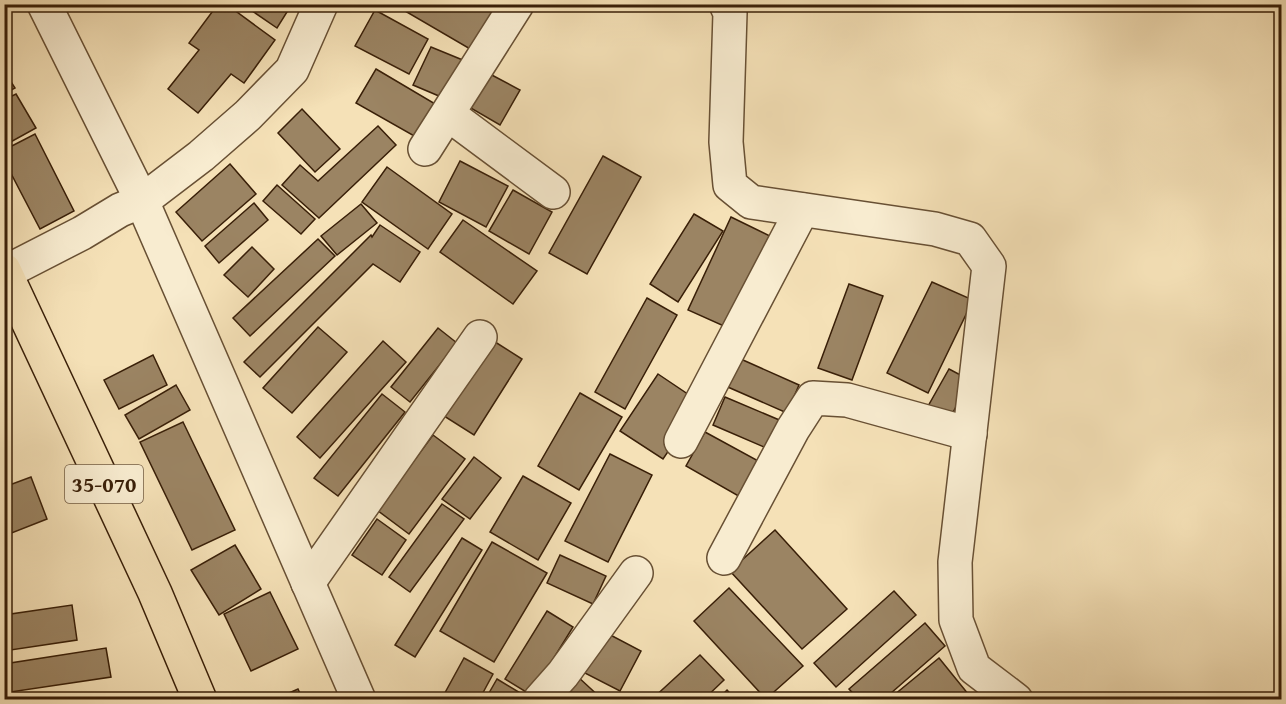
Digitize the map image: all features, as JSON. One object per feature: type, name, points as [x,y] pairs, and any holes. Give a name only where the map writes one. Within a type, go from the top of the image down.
[{"type":"main road","name":"35-070","points":[[5,271],[155,593],[200,699]]},
{"type":"street","points":[[44,4],[131,205],[308,583],[359,699]]},
{"type":"street","points":[[5,271],[82,233],[131,205],[201,156],[248,116],[292,70],[321,4]]},
{"type":"street","points":[[425,149],[517,4]]},
{"type":"street","points":[[726,4],[730,13],[726,142],[730,185],[751,202],[935,229],[970,239],[989,266],[955,562],[956,620],[974,668],[1016,699]]},
{"type":"street","points":[[448,114],[553,192]]},
{"type":"street","points":[[681,441],[802,210]]},
{"type":"street","points":[[308,583],[480,337]]},
{"type":"street","points":[[724,558],[793,429],[813,398],[847,400],[970,434]]},
{"type":"street","points":[[540,699],[564,674],[636,573]]},
{"type":"building","points":[[218,4],[226,4],[275,40],[244,83],[231,74],[198,113],[168,89],[199,50],[189,43]]},
{"type":"building","points":[[242,4],[292,4],[277,28]]},
{"type":"building","points":[[393,4],[511,4],[477,53]]},
{"type":"building","points":[[375,10],[428,39],[409,74],[355,46]]},
{"type":"building","points":[[431,47],[470,63],[453,102],[413,85]]},
{"type":"building","points":[[376,69],[442,108],[423,141],[356,103]]},
{"type":"building","points":[[4,71],[15,88],[4,94]]},
{"type":"building","points":[[488,73],[520,90],[500,125],[469,107]]},
{"type":"building","points":[[16,94],[36,128],[7,144],[4,140],[4,100]]},
{"type":"building","points":[[302,109],[340,149],[315,172],[278,133]]},
{"type":"building","points":[[378,126],[396,145],[319,218],[282,185],[300,165],[318,181]]},
{"type":"building","points":[[35,134],[74,211],[40,229],[4,160],[4,150]]},
{"type":"building","points":[[603,156],[641,177],[587,274],[549,253]]},
{"type":"building","points":[[460,161],[508,186],[486,227],[439,202]]},
{"type":"building","points":[[230,164],[256,194],[202,241],[176,212]]},
{"type":"building","points":[[387,167],[452,214],[428,249],[362,202]]},
{"type":"building","points":[[277,185],[315,219],[301,234],[263,201]]},
{"type":"building","points":[[513,190],[552,212],[529,254],[489,231]]},
{"type":"building","points":[[254,203],[268,220],[219,263],[205,246]]},
{"type":"building","points":[[361,204],[377,223],[337,255],[321,236]]},
{"type":"building","points":[[694,214],[723,231],[678,302],[650,284]]},
{"type":"building","points":[[731,217],[778,240],[735,331],[688,310]]},
{"type":"building","points":[[463,220],[537,271],[513,304],[440,252]]},
{"type":"building","points":[[380,225],[420,252],[400,282],[373,264],[260,377],[244,362],[371,235],[372,237]]},
{"type":"building","points":[[318,239],[335,256],[250,336],[233,318]]},
{"type":"building","points":[[252,247],[274,269],[248,297],[224,275]]},
{"type":"building","points":[[932,282],[973,300],[928,393],[887,373]]},
{"type":"building","points":[[849,284],[883,296],[852,380],[818,368]]},
{"type":"building","points":[[647,298],[677,315],[625,409],[595,392]]},
{"type":"building","points":[[318,327],[347,352],[292,413],[263,388]]},
{"type":"building","points":[[438,328],[457,343],[410,402],[391,387]]},
{"type":"building","points":[[492,340],[522,359],[474,435],[444,416]]},
{"type":"building","points":[[383,341],[406,362],[320,458],[297,437]]},
{"type":"building","points":[[153,355],[167,385],[119,409],[104,380]]},
{"type":"building","points":[[734,356],[799,385],[787,413],[721,384]]},
{"type":"building","points":[[949,369],[970,380],[949,420],[927,408]]},
{"type":"building","points":[[658,374],[701,403],[663,459],[620,431]]},
{"type":"building","points":[[176,385],[190,410],[139,439],[125,415]]},
{"type":"building","points":[[580,393],[622,417],[579,490],[538,466]]},
{"type":"building","points":[[382,394],[405,412],[338,496],[314,478]]},
{"type":"building","points":[[725,397],[784,422],[771,450],[713,425]]},
{"type":"building","points":[[183,422],[235,530],[192,550],[140,442]]},
{"type":"building","points":[[705,432],[762,463],[742,498],[686,466]]},
{"type":"building","points":[[433,435],[465,459],[409,534],[377,510]]},
{"type":"building","points":[[610,454],[652,475],[608,562],[565,541]]},
{"type":"building","points":[[474,457],[501,478],[470,519],[442,499]]},
{"type":"building","points":[[523,476],[571,503],[538,560],[490,532]]},
{"type":"building","points":[[31,477],[47,519],[4,536],[4,487]]},
{"type":"building","points":[[442,504],[464,519],[410,592],[389,577]]},
{"type":"building","points":[[377,519],[406,540],[382,575],[352,555]]},
{"type":"building","points":[[775,530],[847,609],[802,649],[730,571]]},
{"type":"building","points":[[462,538],[482,550],[415,657],[395,645]]},
{"type":"building","points":[[492,542],[547,573],[494,662],[440,631]]},
{"type":"building","points":[[235,545],[261,589],[219,615],[191,570]]},
{"type":"building","points":[[560,555],[606,576],[593,604],[547,583]]},
{"type":"building","points":[[729,588],[803,666],[766,699],[694,621]]},
{"type":"building","points":[[894,591],[916,615],[836,687],[814,663]]},
{"type":"building","points":[[270,592],[298,649],[251,671],[224,614]]},
{"type":"building","points":[[72,605],[77,640],[4,651],[4,615]]},
{"type":"building","points":[[547,611],[573,627],[531,695],[505,679]]},
{"type":"building","points":[[925,623],[945,646],[883,700],[859,700],[849,689]]},
{"type":"building","points":[[599,629],[641,651],[620,691],[577,669]]},
{"type":"building","points":[[106,648],[111,677],[4,693],[4,664]]},
{"type":"building","points":[[700,655],[724,680],[703,700],[651,700]]},
{"type":"building","points":[[464,658],[493,674],[479,700],[441,700]]},
{"type":"building","points":[[939,658],[973,700],[888,700]]},
{"type":"building","points":[[577,676],[603,700],[554,700]]},
{"type":"building","points":[[497,679],[527,697],[525,700],[485,700]]},
{"type":"building","points":[[298,689],[303,700],[273,700]]},
{"type":"building","points":[[727,690],[736,700],[717,700]]}]
